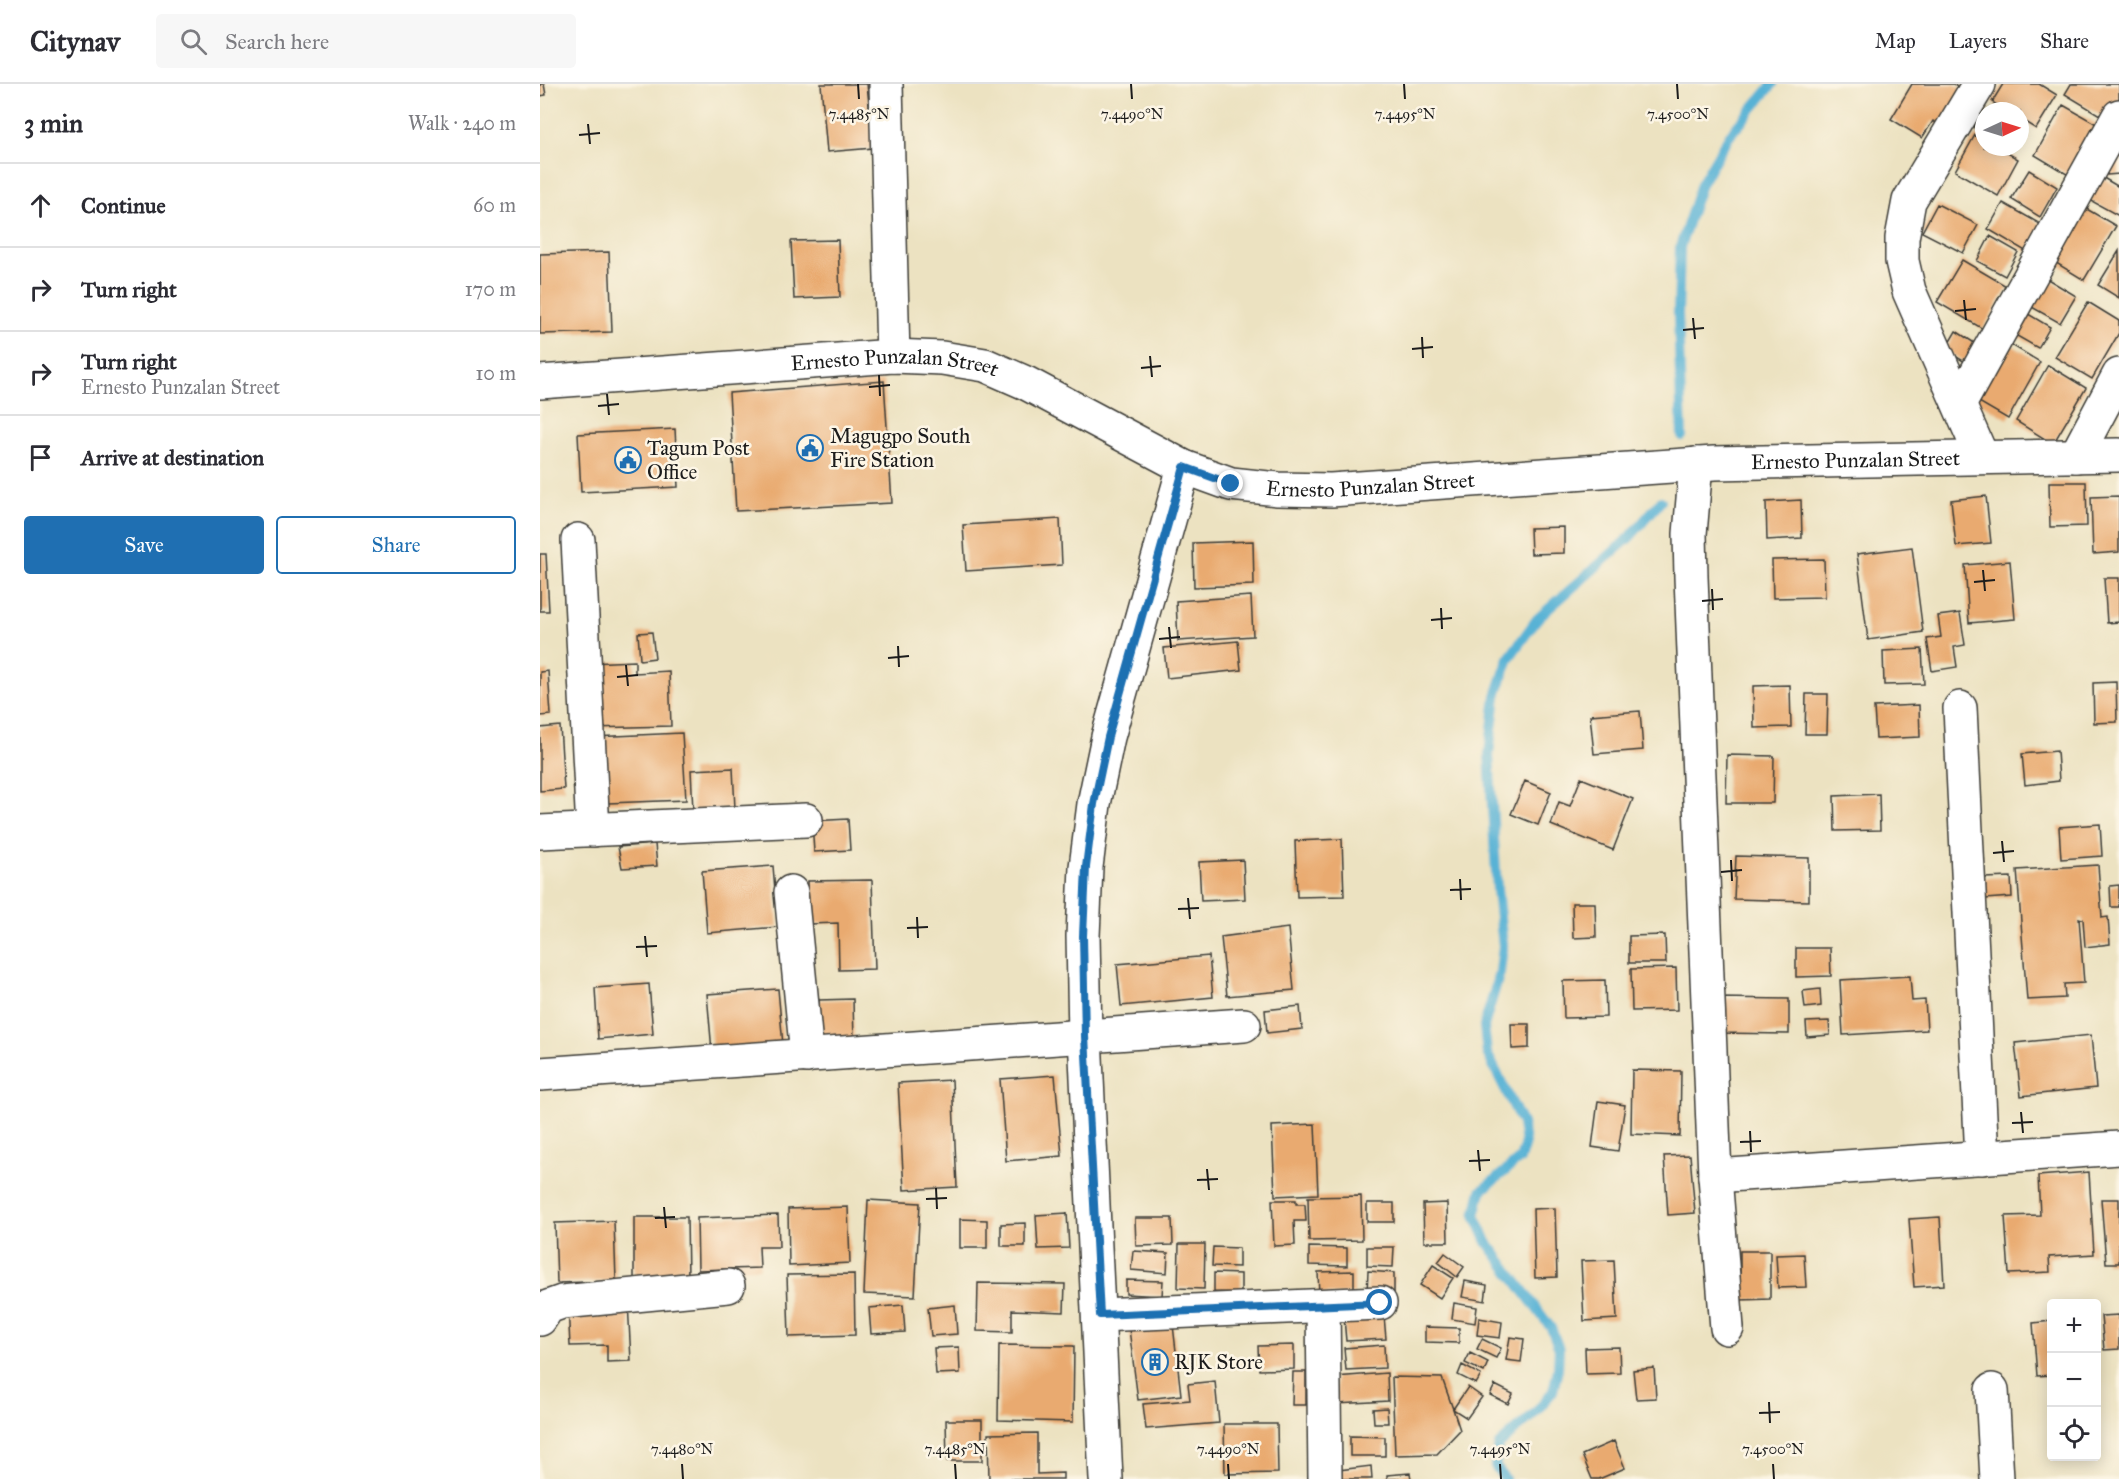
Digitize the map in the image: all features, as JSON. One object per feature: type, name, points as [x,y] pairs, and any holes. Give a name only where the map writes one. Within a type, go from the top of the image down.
[{"type":"street","points":[[886,84],[893,356]]},
{"type":"street","points":[[1979,84],[1908,201],[1902,238],[1902,261],[1909,291],[1982,458]]},
{"type":"street","points":[[1960,404],[2119,116]]},
{"type":"street","name":"Ernesto Punzalan Street","points":[[540,382],[893,356],[942,358],[985,365],[1026,383],[1184,467],[1231,484],[1278,489],[1331,490],[1696,464],[2119,455]]},
{"type":"street","points":[[2076,456],[2119,375]]},
{"type":"street","points":[[1696,464],[1690,534],[1691,577],[1715,1176],[1727,1328]]},
{"type":"street","points":[[1106,1479],[1085,1036],[1083,936],[1085,890],[1094,804],[1108,737],[1184,467]]},
{"type":"street","points":[[578,540],[593,830]]},
{"type":"street","points":[[1960,708],[1982,1158]]},
{"type":"street","points":[[540,832],[806,820]]},
{"type":"street","points":[[791,892],[807,1056]]},
{"type":"street","points":[[540,1074],[1244,1025]]},
{"type":"street","points":[[1715,1176],[2119,1148]]},
{"type":"street","points":[[540,1319],[548,1307],[562,1302],[728,1286]]},
{"type":"street","points":[[1100,1315],[1380,1303]]},
{"type":"street","points":[[1323,1305],[1325,1479]]},
{"type":"street","points":[[1992,1390],[1997,1479]]},
{"type":"building","points":[[540,84],[544,84],[546,95],[540,96]]},
{"type":"building","points":[[821,84],[867,84],[873,148],[827,152]]},
{"type":"building","points":[[1912,84],[1954,84],[1965,91],[1944,127],[1933,121],[1922,138],[1891,119]]},
{"type":"building","points":[[2003,84],[2039,84],[2057,95],[2036,129],[2029,125],[2029,102],[1992,102]]},
{"type":"building","points":[[2071,84],[2119,84],[2119,102],[2108,120],[2065,94]]},
{"type":"building","points":[[2063,105],[2100,126],[2070,176],[2035,155]]},
{"type":"building","points":[[1975,135],[1975,156],[2013,156],[2018,159],[1998,196],[1955,171]]},
{"type":"building","points":[[2119,151],[2119,174],[2107,175],[2105,157],[2117,156]]},
{"type":"building","points":[[2029,170],[2057,187],[2040,217],[2011,199]]},
{"type":"building","points":[[2100,176],[2119,187],[2119,216],[2088,199]]},
{"type":"building","points":[[2003,203],[2042,225],[2027,252],[1988,229]]},
{"type":"building","points":[[1937,204],[1978,225],[1963,253],[1922,232]]},
{"type":"building","points":[[2085,208],[2116,226],[2084,280],[2053,261]]},
{"type":"building","points":[[1990,236],[2018,252],[2005,276],[1977,261]]},
{"type":"building","points":[[838,240],[840,297],[794,299],[791,241]]},
{"type":"building","points":[[2119,251],[2119,298],[2098,285]]},
{"type":"building","points":[[609,252],[612,332],[540,334],[540,254]]},
{"type":"building","points":[[1962,260],[2008,287],[1983,329],[1937,302]]},
{"type":"building","points":[[2046,278],[2076,296],[2060,323],[2030,306]]},
{"type":"building","points":[[2088,302],[2119,321],[2119,333],[2092,379],[2055,357]]},
{"type":"building","points":[[2023,311],[2050,327],[2038,348],[2010,332]]},
{"type":"building","points":[[1956,331],[1976,344],[1965,362],[1945,350]]},
{"type":"building","points":[[2005,341],[2040,362],[2008,419],[1972,398]]},
{"type":"building","points":[[2048,365],[2086,388],[2053,444],[2016,421]]},
{"type":"building","name":"Magugpo South Fire Station","points":[[884,381],[892,503],[736,511],[729,393]]},
{"type":"building","name":"Tagum Post Office","points":[[675,429],[678,487],[581,492],[578,434]]},
{"type":"building","points":[[2049,482],[2086,482],[2087,526],[2050,527]]},
{"type":"building","points":[[1986,496],[1991,543],[1956,546],[1951,500]]},
{"type":"building","points":[[2119,496],[2119,552],[2093,554],[2091,497]]},
{"type":"building","points":[[1801,500],[1802,538],[1767,540],[1766,502]]},
{"type":"building","points":[[1060,519],[1062,565],[966,571],[963,525]]},
{"type":"building","points":[[1564,527],[1564,553],[1531,554],[1530,528]]},
{"type":"building","points":[[1253,541],[1254,585],[1194,587],[1193,543]]},
{"type":"building","points":[[1912,547],[1923,632],[1868,640],[1857,554]]},
{"type":"building","points":[[540,554],[546,554],[549,611],[540,611]]},
{"type":"building","points":[[1824,559],[1825,597],[1773,598],[1772,560]]},
{"type":"building","points":[[2010,561],[2015,619],[1969,623],[1965,565]]},
{"type":"building","points":[[2104,578],[2119,578],[2119,622],[2107,623]]},
{"type":"building","points":[[1251,596],[1253,636],[1178,641],[1176,601]]},
{"type":"building","points":[[1960,613],[1965,645],[1954,647],[1957,667],[1932,671],[1927,639],[1941,637],[1938,616]]},
{"type":"building","points":[[652,632],[655,658],[640,660],[638,633]]},
{"type":"building","points":[[1238,641],[1241,670],[1167,678],[1164,648]]},
{"type":"building","points":[[1922,649],[1924,684],[1884,685],[1883,651]]},
{"type":"building","points":[[635,661],[635,673],[669,671],[671,726],[591,728],[589,663]]},
{"type":"building","points":[[548,671],[551,715],[540,716],[540,672]]},
{"type":"building","points":[[2116,682],[2117,722],[2094,723],[2093,683]]},
{"type":"building","points":[[1790,685],[1791,727],[1754,728],[1753,686]]},
{"type":"building","points":[[1806,694],[1828,694],[1827,734],[1805,734]]},
{"type":"building","points":[[1919,705],[1920,737],[1876,739],[1874,707]]},
{"type":"building","points":[[1640,711],[1643,750],[1594,754],[1590,715]]},
{"type":"building","points":[[560,726],[564,789],[540,791],[540,728]]},
{"type":"building","points":[[682,733],[686,800],[608,803],[593,737]]},
{"type":"building","points":[[2057,751],[2059,781],[2025,785],[2022,754]]},
{"type":"building","points":[[1727,755],[1774,756],[1773,803],[1726,803]]},
{"type":"building","points":[[733,768],[735,809],[693,811],[691,770]]},
{"type":"building","points":[[1581,778],[1633,799],[1613,850],[1551,825],[1559,802],[1570,806]]},
{"type":"building","points":[[1525,781],[1551,792],[1538,825],[1511,814]]},
{"type":"building","points":[[1879,794],[1880,830],[1835,831],[1834,796]]},
{"type":"building","points":[[848,819],[850,850],[814,852],[812,821]]},
{"type":"building","points":[[2100,824],[2102,856],[2061,859],[2059,827]]},
{"type":"building","points":[[1342,839],[1344,896],[1297,897],[1295,841]]},
{"type":"building","points":[[655,844],[657,866],[622,868],[618,847]]},
{"type":"building","points":[[1736,856],[1809,858],[1809,901],[1734,899]]},
{"type":"building","points":[[1243,860],[1245,899],[1201,901],[1199,862]]},
{"type":"building","points":[[2098,865],[2102,918],[2108,917],[2110,944],[2085,947],[2083,919],[2079,918],[2084,983],[2064,984],[2065,998],[2027,1000],[2017,870]]},
{"type":"building","points":[[773,866],[778,927],[707,933],[702,871]]},
{"type":"building","points":[[2011,877],[2012,897],[1985,899],[1984,878]]},
{"type":"building","points":[[872,880],[875,969],[839,970],[838,923],[809,924],[808,881]]},
{"type":"building","points":[[2119,885],[2119,907],[2111,907],[2110,886]]},
{"type":"building","points":[[1572,903],[1595,903],[1596,937],[1573,938]]},
{"type":"building","points":[[1288,928],[1294,990],[1227,996],[1221,937]]},
{"type":"building","points":[[1665,935],[1666,963],[1629,963],[1629,936]]},
{"type":"building","points":[[1796,948],[1830,948],[1831,976],[1796,977]]},
{"type":"building","points":[[1209,956],[1213,997],[1121,1006],[1117,964]]},
{"type":"building","points":[[1676,968],[1677,1010],[1632,1011],[1631,969]]},
{"type":"building","points":[[1910,976],[1912,1001],[1925,1000],[1927,1030],[1843,1035],[1840,980]]},
{"type":"building","points":[[1605,980],[1606,1017],[1564,1018],[1563,981]]},
{"type":"building","points":[[649,984],[653,1034],[598,1039],[595,988]]},
{"type":"building","points":[[778,989],[783,1045],[712,1051],[707,994]]},
{"type":"building","points":[[1820,989],[1821,1006],[1805,1008],[1803,991]]},
{"type":"building","points":[[1719,998],[1789,999],[1789,1034],[1719,1033]]},
{"type":"building","points":[[853,999],[854,1042],[820,1043],[819,1000]]},
{"type":"building","points":[[1300,1006],[1302,1029],[1267,1033],[1265,1010]]},
{"type":"building","points":[[1829,1021],[1830,1035],[1807,1037],[1806,1022]]},
{"type":"building","points":[[1511,1024],[1529,1024],[1529,1048],[1512,1049]]},
{"type":"building","points":[[2091,1035],[2096,1088],[2021,1096],[2015,1043]]},
{"type":"building","points":[[1632,1070],[1681,1071],[1680,1136],[1631,1134]]},
{"type":"building","points":[[1055,1075],[1062,1156],[1006,1161],[1000,1079]]},
{"type":"building","points":[[952,1080],[957,1187],[904,1190],[898,1083]]},
{"type":"building","points":[[1598,1101],[1625,1105],[1618,1151],[1592,1147]]},
{"type":"building","points":[[1315,1124],[1318,1194],[1275,1196],[1272,1126]]},
{"type":"building","points":[[1690,1155],[1695,1213],[1668,1215],[1664,1156]]},
{"type":"building","points":[[2089,1172],[2094,1254],[2049,1257],[2050,1272],[2009,1274],[2005,1216],[2040,1215],[2038,1176]]},
{"type":"building","points":[[1361,1196],[1362,1240],[1309,1241],[1308,1197]]},
{"type":"building","points":[[2101,1199],[2119,1199],[2119,1263],[2106,1263]]},
{"type":"building","points":[[868,1200],[920,1203],[915,1296],[864,1294]]},
{"type":"building","points":[[1272,1200],[1296,1200],[1296,1204],[1305,1204],[1306,1221],[1294,1221],[1295,1245],[1274,1246]]},
{"type":"building","points":[[1367,1203],[1394,1203],[1394,1222],[1367,1222]]},
{"type":"building","points":[[1447,1203],[1448,1242],[1424,1242],[1423,1204]]},
{"type":"building","points":[[848,1207],[850,1263],[789,1266],[788,1209]]},
{"type":"building","points":[[1555,1208],[1557,1277],[1535,1278],[1533,1209]]},
{"type":"building","points":[[1067,1213],[1069,1248],[1038,1249],[1036,1215]]},
{"type":"building","points":[[778,1215],[779,1247],[759,1247],[760,1268],[698,1270],[697,1218]]},
{"type":"building","points":[[634,1217],[687,1217],[688,1279],[634,1279]]},
{"type":"building","points":[[1940,1217],[1944,1285],[1914,1287],[1909,1219]]},
{"type":"building","points":[[1135,1218],[1172,1218],[1173,1245],[1136,1246]]},
{"type":"building","points":[[960,1219],[987,1220],[987,1248],[960,1248]]},
{"type":"building","points":[[614,1221],[616,1281],[557,1283],[555,1223]]},
{"type":"building","points":[[1025,1223],[1025,1246],[1001,1246],[1001,1224]]},
{"type":"building","points":[[1179,1244],[1205,1244],[1204,1289],[1178,1288]]},
{"type":"building","points":[[1213,1247],[1239,1248],[1239,1267],[1212,1266]]},
{"type":"building","points":[[1309,1247],[1347,1248],[1347,1266],[1309,1265]]},
{"type":"building","points":[[1367,1247],[1394,1247],[1393,1267],[1367,1266]]},
{"type":"building","points":[[1133,1251],[1168,1253],[1167,1273],[1131,1270]]},
{"type":"building","points":[[1740,1251],[1770,1251],[1770,1299],[1740,1300]]},
{"type":"building","points":[[1445,1253],[1464,1267],[1457,1277],[1438,1262]]},
{"type":"building","points":[[1804,1254],[1806,1287],[1778,1288],[1776,1255]]},
{"type":"building","points":[[1614,1260],[1617,1319],[1584,1321],[1581,1261]]},
{"type":"building","points":[[1433,1265],[1453,1278],[1440,1298],[1420,1285]]},
{"type":"building","points":[[1354,1271],[1354,1294],[1319,1294],[1318,1272]]},
{"type":"building","points":[[1368,1271],[1394,1273],[1394,1295],[1367,1293]]},
{"type":"building","points":[[1214,1273],[1241,1274],[1241,1293],[1214,1292]]},
{"type":"building","points":[[854,1274],[855,1335],[789,1337],[787,1275]]},
{"type":"building","points":[[1126,1280],[1163,1281],[1162,1296],[1126,1294]]},
{"type":"building","points":[[1465,1281],[1487,1285],[1485,1301],[1462,1297]]},
{"type":"building","points":[[978,1283],[1065,1284],[1064,1312],[1012,1310],[1012,1332],[977,1331]]},
{"type":"building","points":[[628,1301],[631,1361],[607,1362],[607,1345],[570,1346],[568,1304]]},
{"type":"building","points":[[1454,1303],[1477,1307],[1475,1323],[1452,1319]]},
{"type":"building","points":[[903,1305],[905,1332],[871,1334],[869,1308]]},
{"type":"building","points":[[955,1305],[957,1334],[931,1336],[928,1308]]},
{"type":"building","points":[[2119,1315],[2119,1349],[2104,1350],[2101,1316]]},
{"type":"building","points":[[1384,1316],[1386,1339],[1346,1341],[1344,1318]]},
{"type":"building","points":[[1479,1318],[1502,1322],[1500,1338],[1477,1335]]},
{"type":"building","points":[[2047,1322],[2047,1375],[2037,1376],[2033,1323]]},
{"type":"building","name":"RJK Store","points":[[1173,1325],[1181,1395],[1138,1400],[1129,1329]]},
{"type":"building","points":[[1425,1327],[1459,1328],[1459,1343],[1425,1342]]},
{"type":"building","points":[[1510,1337],[1524,1339],[1521,1362],[1506,1360]]},
{"type":"building","points":[[1482,1339],[1501,1348],[1496,1358],[1477,1349]]},
{"type":"building","points":[[999,1345],[1074,1346],[1073,1422],[998,1420]]},
{"type":"building","points":[[1294,1345],[1294,1369],[1259,1370],[1258,1346]]},
{"type":"building","points":[[1384,1345],[1385,1368],[1346,1370],[1344,1348]]},
{"type":"building","points":[[959,1347],[960,1373],[936,1374],[934,1348]]},
{"type":"building","points":[[1619,1347],[1620,1373],[1586,1374],[1585,1348]]},
{"type":"building","points":[[1470,1353],[1488,1362],[1484,1372],[1465,1363]]},
{"type":"building","points":[[1462,1365],[1481,1375],[1476,1384],[1458,1375]]},
{"type":"building","points":[[1654,1368],[1656,1398],[1636,1399],[1633,1370]]},
{"type":"building","points":[[1293,1372],[1306,1372],[1306,1405],[1292,1405]]},
{"type":"building","points":[[1387,1373],[1388,1401],[1337,1404],[1335,1377]]},
{"type":"building","points":[[1392,1377],[1442,1378],[1460,1430],[1437,1454],[1395,1455]]},
{"type":"building","points":[[1215,1381],[1219,1423],[1146,1429],[1143,1404],[1190,1400],[1188,1384]]},
{"type":"building","points":[[1495,1385],[1513,1394],[1508,1404],[1490,1395]]},
{"type":"building","points":[[1468,1387],[1482,1397],[1467,1418],[1453,1409]]},
{"type":"building","points":[[1387,1408],[1388,1423],[1374,1423],[1373,1409]]},
{"type":"building","points":[[946,1420],[982,1420],[982,1461],[947,1461]]},
{"type":"building","points":[[1224,1424],[1277,1424],[1278,1473],[1225,1474]]},
{"type":"building","points":[[1037,1433],[1037,1474],[1063,1473],[1063,1479],[989,1479],[988,1434]]},
{"type":"building","points":[[1350,1436],[1385,1437],[1385,1456],[1350,1456]]},
{"type":"building","points":[[1614,1441],[1625,1468],[1599,1479],[1592,1479],[1582,1455]]},
{"type":"building","points":[[1371,1466],[1372,1479],[1340,1479],[1339,1470]]},
{"type":"building","points":[[1410,1473],[1411,1479],[1387,1479],[1387,1475]]},
{"type":"waterway","points":[[1682,436],[1678,314],[1680,247],[1701,184],[1729,136],[1773,84]]},
{"type":"waterway","points":[[1505,1479],[1495,1466],[1499,1445],[1536,1412],[1553,1391],[1558,1369],[1559,1349],[1551,1328],[1487,1242],[1475,1215],[1481,1191],[1520,1159],[1525,1143],[1522,1123],[1487,1053],[1484,1026],[1500,972],[1503,946],[1497,889],[1489,754],[1496,696],[1509,658],[1537,619],[1630,537],[1661,501]]},
{"type":"place","name":"Magugpo South Fire Station","points":[[810,448]]},
{"type":"place","name":"Tagum Post Office","points":[[628,460]]},
{"type":"place","name":"RJK Store","points":[[1155,1362]]},
{"type":"route","points":[[1231,484],[1184,467],[1108,737],[1094,804],[1086,867],[1083,936],[1085,1036],[1100,1315],[1380,1303]]}]
